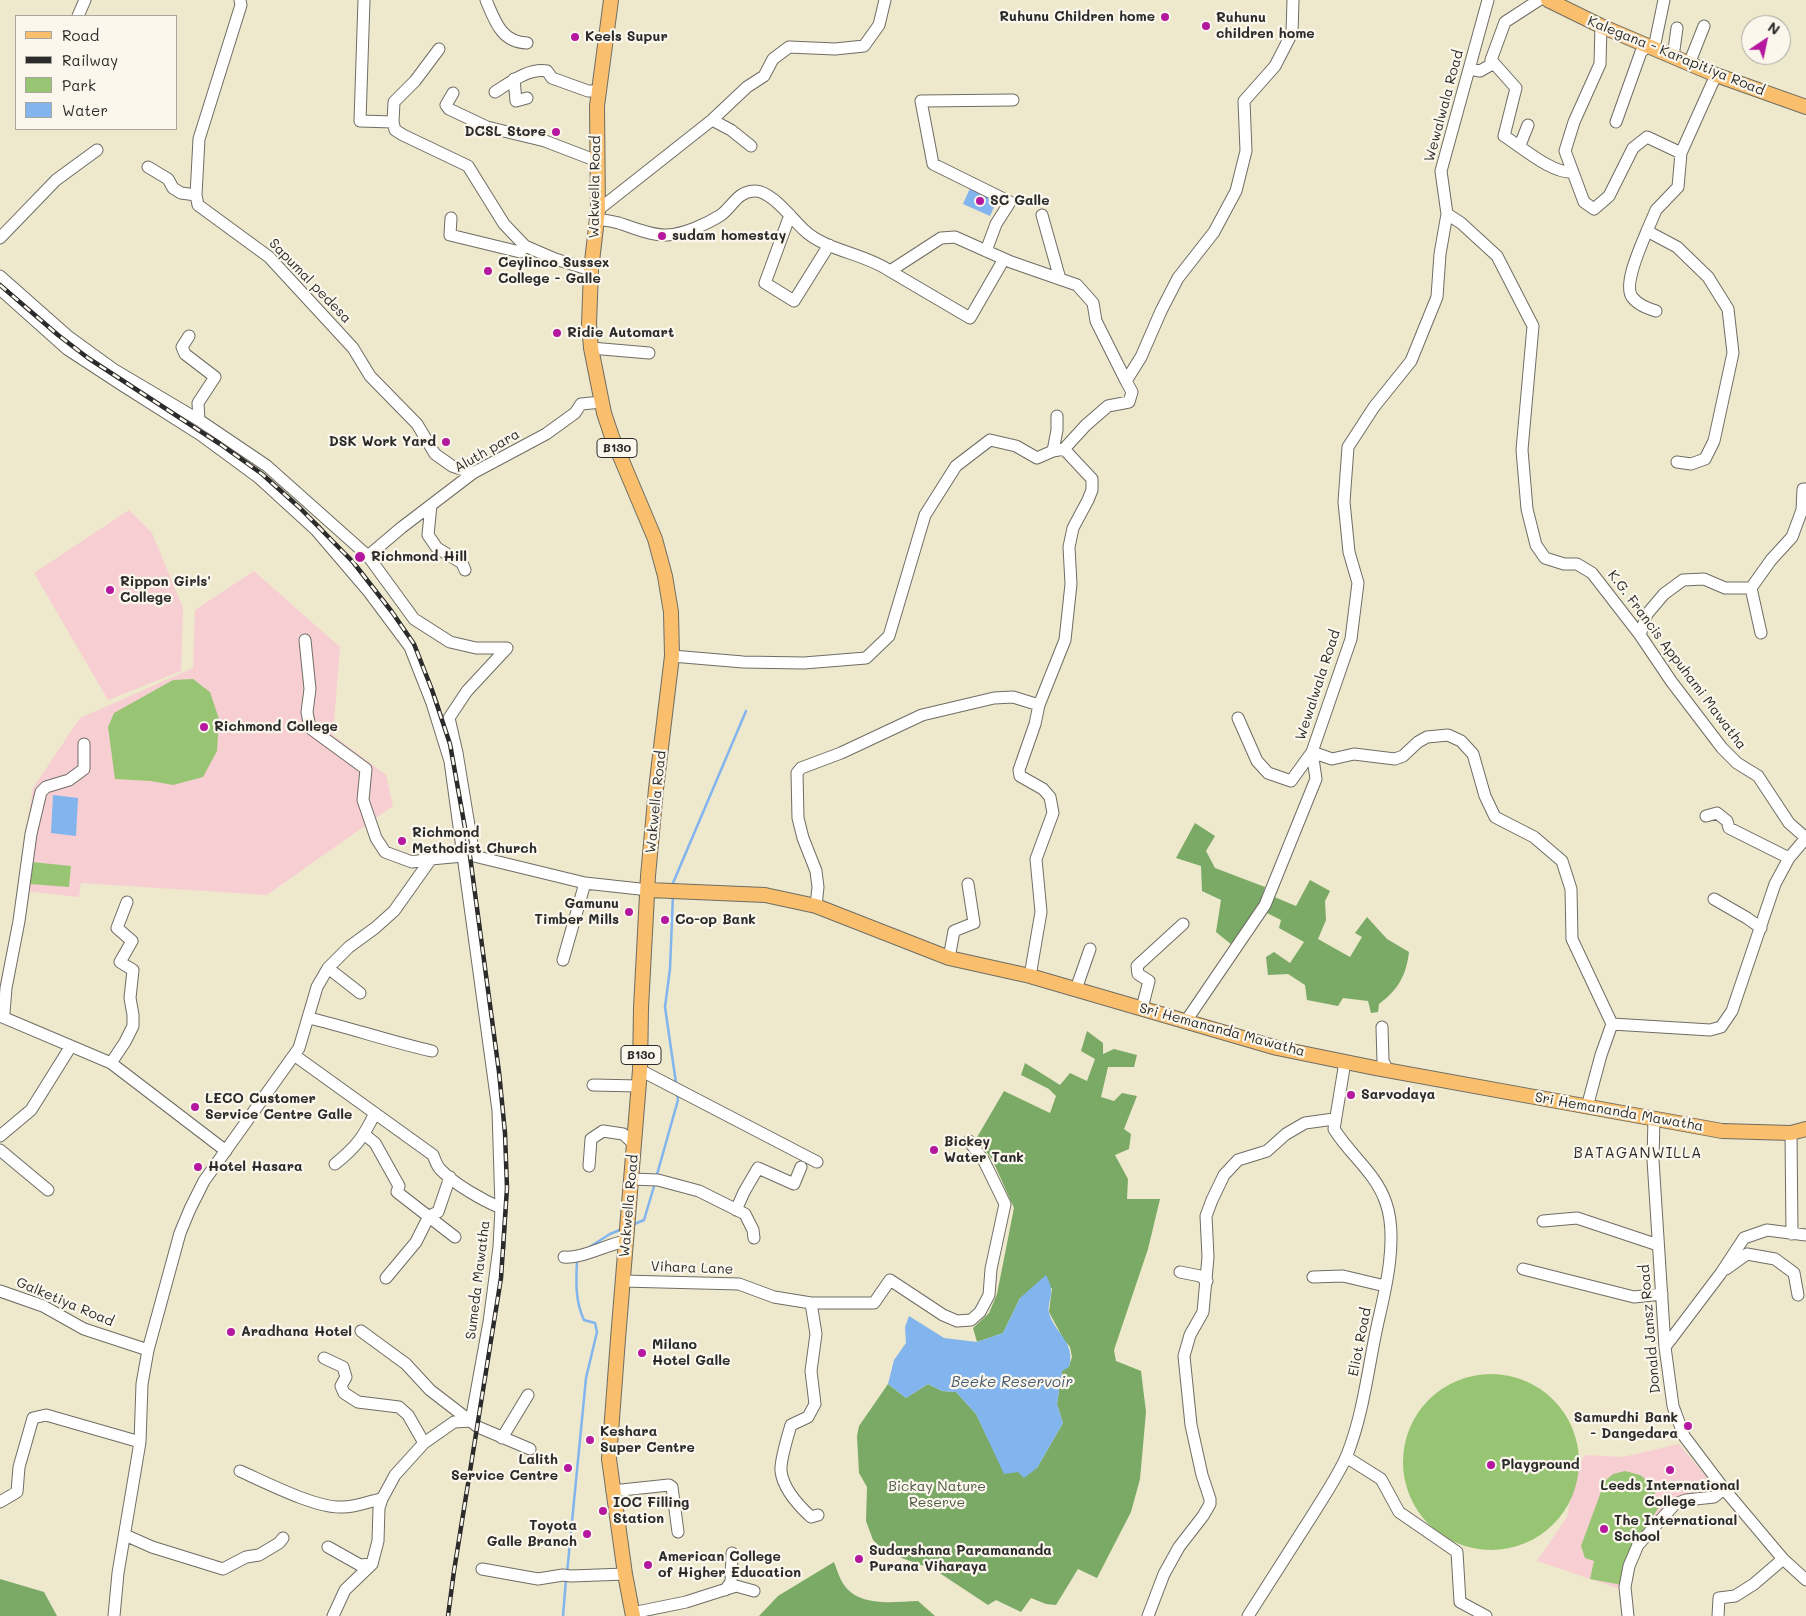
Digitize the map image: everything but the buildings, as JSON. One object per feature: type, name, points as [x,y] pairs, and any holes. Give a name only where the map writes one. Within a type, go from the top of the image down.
[{"type":"main road","name":"Wakwella Road","points":[[611,0],[598,91],[597,214],[591,270],[591,348],[602,402],[612,437],[655,539],[665,576],[671,612],[672,656],[656,789],[642,1000],[639,1086],[609,1459],[612,1490],[632,1614]]},
{"type":"main road","name":"Kalegana - Karapitiya Road","points":[[1548,0],[1601,26],[1716,75],[1806,107]]},
{"type":"main road","name":"Sri Hemananda Mawatha","points":[[649,890],[765,895],[816,906],[949,958],[1030,976],[1277,1048],[1388,1071],[1722,1131],[1790,1132],[1806,1129]]},
{"type":"street","points":[[78,15],[85,0]]},
{"type":"street","points":[[148,167],[168,179],[173,188],[181,193],[196,195],[199,139],[241,5],[240,0]]},
{"type":"street","points":[[364,0],[360,121],[393,122]]},
{"type":"street","points":[[486,0],[498,28],[504,35],[514,41],[527,43]]},
{"type":"street","points":[[885,0],[879,25],[864,46],[835,49],[789,47],[772,59],[764,76],[747,87],[712,120],[597,214],[636,229],[667,235],[698,227],[722,214],[741,194],[756,190],[767,195],[790,214],[804,231],[822,243],[857,255],[890,271],[970,318],[1004,259]]},
{"type":"street","points":[[1126,381],[1141,357],[1178,278],[1214,232],[1236,191],[1246,151],[1244,101],[1275,66],[1292,33],[1293,0]]},
{"type":"street","name":"Wewalwala Road","points":[[1186,1021],[1265,905],[1316,779],[1312,752],[1351,639],[1358,582],[1348,552],[1344,502],[1348,447],[1374,407],[1411,361],[1437,297],[1440,254],[1447,214],[1441,171],[1488,0]]},
{"type":"street","points":[[1540,0],[1505,22],[1491,60],[1516,88],[1504,136],[1546,164],[1565,173],[1573,172]]},
{"type":"street","points":[[1616,122],[1641,52],[1651,47],[1664,0]]},
{"type":"street","points":[[1601,26],[1600,64],[1574,122],[1565,150],[1584,202],[1594,209],[1609,196],[1633,148],[1647,137],[1681,153]]},
{"type":"street","points":[[1690,64],[1704,26]]},
{"type":"street","points":[[1673,57],[1677,28]]},
{"type":"street","points":[[439,49],[415,81],[394,102],[393,122],[395,130],[403,136],[468,166],[504,224],[525,246],[554,259],[591,270]]},
{"type":"street","points":[[1469,69],[1480,71],[1494,63]]},
{"type":"street","points":[[496,92],[514,79],[538,69],[547,71],[552,78],[588,91],[598,91]]},
{"type":"street","points":[[1656,311],[1644,307],[1631,296],[1629,283],[1646,232],[1656,210],[1678,187],[1681,153],[1716,75]]},
{"type":"street","points":[[514,79],[516,101],[528,98]]},
{"type":"street","points":[[453,93],[446,105],[449,109],[487,128],[545,141],[597,160]]},
{"type":"street","points":[[986,251],[996,224],[1010,202],[933,164],[921,101],[1013,100]]},
{"type":"street","points":[[712,120],[731,130],[751,146]]},
{"type":"street","points":[[1520,145],[1528,125]]},
{"type":"street","points":[[0,238],[56,180],[97,150]]},
{"type":"street","name":"Sapumal pedesa","points":[[196,195],[198,205],[269,257],[353,348],[370,376],[417,424],[435,454],[452,466],[473,473]]},
{"type":"street","points":[[790,214],[765,284],[794,302],[829,245]]},
{"type":"street","name":"K.G. Francis Appuhami Mawatha","points":[[1447,214],[1461,223],[1497,256],[1533,326],[1522,450],[1527,509],[1536,545],[1545,558],[1564,564],[1577,564],[1592,573],[1640,635],[1671,681],[1722,748],[1737,764],[1758,776],[1789,823],[1806,838]]},
{"type":"street","points":[[1042,215],[1060,279]]},
{"type":"street","points":[[451,218],[450,235],[520,252],[525,246]]},
{"type":"street","points":[[1646,232],[1677,247],[1708,277],[1728,309],[1733,353],[1714,441],[1706,459],[1691,464],[1677,462]]},
{"type":"street","points":[[672,656],[743,662],[804,663],[866,658],[890,636],[925,515],[956,466],[990,440],[1016,446],[1037,458],[1059,450],[1108,406],[1129,402],[1132,392],[1096,321],[1093,303],[1076,285],[1004,259],[955,237],[941,238],[890,271]]},
{"type":"street","points":[[0,276],[69,337],[105,364],[199,420],[267,466],[368,556],[414,619],[450,642],[476,648],[507,648],[467,691],[449,718],[458,753],[469,856]]},
{"type":"street","points":[[0,289],[67,348],[201,435],[258,477],[316,530],[369,592],[410,647],[432,703],[450,761],[469,856]]},
{"type":"street","points":[[189,336],[182,347],[185,354],[215,377],[198,403],[199,420]]},
{"type":"street","points":[[591,348],[649,354]]},
{"type":"street","name":"Aluth para","points":[[368,556],[473,473],[546,434],[576,413],[581,404],[602,402]]},
{"type":"street","points":[[1030,976],[1041,912],[1036,858],[1053,813],[1050,797],[1043,790],[1020,776],[1019,770],[1035,724],[1039,705],[1065,640],[1071,584],[1069,547],[1073,528],[1092,490],[1092,479],[1059,450],[1057,416]]},
{"type":"street","points":[[1761,633],[1751,588],[1771,560],[1792,537],[1802,510],[1803,489],[1806,489]]},
{"type":"street","points":[[431,505],[428,535],[437,548],[462,563],[465,570]]},
{"type":"street","points":[[1640,635],[1647,614],[1664,594],[1683,580],[1704,578],[1725,588],[1751,588]]},
{"type":"street","points":[[305,640],[310,689],[306,712],[310,728],[366,769],[363,800],[376,838],[384,852],[412,862],[469,856],[585,883],[649,890]]},
{"type":"street","points":[[816,906],[818,888],[816,871],[803,838],[798,818],[797,773],[801,768],[841,753],[922,715],[994,698],[1013,697],[1039,705]]},
{"type":"street","points":[[1238,718],[1258,762],[1268,773],[1291,781],[1312,752],[1332,758],[1354,754],[1395,759],[1403,756],[1418,742],[1427,737],[1448,735],[1461,741],[1472,754],[1485,796],[1495,816],[1534,837],[1562,861],[1571,889],[1572,938],[1612,1024],[1601,1055],[1587,1107]]},
{"type":"street","points":[[84,744],[84,769],[70,780],[46,787],[41,792],[31,834],[18,921],[1,1013],[71,1046],[111,1062],[226,1151]]},
{"type":"street","points":[[1706,816],[1717,813],[1727,821],[1729,828],[1789,858]]},
{"type":"street","points":[[1612,1024],[1710,1030],[1721,1027],[1732,1011],[1775,884],[1789,858],[1806,838]]},
{"type":"street","name":"Sumeda Mawatha","points":[[469,856],[498,1110],[501,1208],[499,1247],[489,1322],[471,1421]]},
{"type":"street","points":[[114,1616],[118,1573],[140,1442],[142,1384],[156,1317],[180,1233],[199,1189],[299,1048],[317,987],[328,968],[349,947],[394,911],[431,859]]},
{"type":"street","points":[[563,960],[585,883]]},
{"type":"street","points":[[949,958],[954,931],[974,923],[968,884]]},
{"type":"street","points":[[1714,899],[1761,928]]},
{"type":"street","points":[[111,1062],[125,1042],[133,1026],[130,998],[133,970],[120,962],[132,941],[117,928],[127,902]]},
{"type":"street","points":[[1142,1008],[1149,981],[1138,974],[1137,966],[1183,924]]},
{"type":"street","points":[[1076,990],[1090,949]]},
{"type":"street","points":[[328,968],[360,993]]},
{"type":"street","points":[[309,1018],[350,1028],[400,1044],[432,1051]]},
{"type":"street","points":[[1382,1027],[1383,1061],[1388,1071]]},
{"type":"street","points":[[0,1136],[31,1110],[71,1046]]},
{"type":"street","points":[[294,1055],[433,1155],[439,1168],[450,1177],[482,1200],[501,1208]]},
{"type":"street","points":[[1148,1616],[1164,1574],[1210,1504],[1191,1425],[1184,1356],[1190,1335],[1204,1312],[1208,1257],[1206,1216],[1224,1175],[1238,1160],[1267,1151],[1286,1134],[1305,1123],[1334,1119],[1345,1062]]},
{"type":"street","points":[[640,1070],[677,1091],[817,1162]]},
{"type":"street","points":[[593,1085],[639,1086]]},
{"type":"street","points":[[335,1164],[354,1148],[365,1135],[375,1113]]},
{"type":"street","name":"Donald Jansz Road","points":[[1654,1118],[1653,1160],[1658,1245],[1665,1348],[1673,1406],[1684,1436],[1724,1489],[1783,1559],[1806,1580]]},
{"type":"street","name":"Eliot Road","points":[[1249,1615],[1318,1506],[1346,1457],[1358,1425],[1365,1396],[1385,1286],[1390,1250],[1390,1222],[1387,1204],[1371,1176],[1334,1129],[1334,1119]]},
{"type":"street","points":[[588,1166],[591,1139],[603,1131],[623,1134],[634,1144]]},
{"type":"street","points":[[1790,1132],[1792,1234]]},
{"type":"street","points":[[365,1135],[375,1143],[399,1186],[398,1192],[455,1237]]},
{"type":"street","name":"Vihara Lane","points":[[623,1281],[739,1284],[774,1298],[811,1303],[874,1303],[890,1280],[943,1315],[957,1321],[971,1320],[980,1312],[989,1295],[991,1269],[1006,1204],[984,1161],[969,1141]]},
{"type":"street","points":[[0,1150],[48,1190]]},
{"type":"street","points":[[736,1210],[758,1168],[794,1184],[801,1167]]},
{"type":"street","points":[[386,1278],[416,1242],[430,1216],[438,1212],[450,1177]]},
{"type":"street","points":[[631,1179],[654,1180],[699,1191],[744,1214],[753,1230],[754,1238]]},
{"type":"street","points":[[1543,1221],[1577,1218],[1658,1245]]},
{"type":"street","points":[[1665,1348],[1721,1273],[1744,1238],[1767,1230],[1806,1235]]},
{"type":"street","points":[[573,1257],[612,1243],[626,1241]]},
{"type":"street","points":[[1721,1273],[1747,1254],[1775,1259],[1794,1274],[1798,1296]]},
{"type":"street","points":[[1523,1269],[1634,1297],[1662,1294]]},
{"type":"street","points":[[1180,1272],[1200,1276],[1207,1281]]},
{"type":"street","points":[[1313,1276],[1343,1276],[1385,1286]]},
{"type":"street","name":"Galketiya Road","points":[[0,1292],[43,1306],[84,1329],[148,1350]]},
{"type":"street","points":[[811,1303],[816,1334],[811,1371],[815,1404],[808,1418],[791,1425],[781,1471],[791,1496],[811,1517],[818,1515]]},
{"type":"street","points":[[361,1332],[406,1364],[430,1390],[478,1427],[530,1449]]},
{"type":"street","points":[[324,1358],[343,1367],[346,1377],[341,1386],[344,1393],[358,1402],[399,1406],[408,1416],[424,1443]]},
{"type":"street","points":[[502,1438],[528,1395]]},
{"type":"street","points":[[0,1502],[17,1492],[20,1467],[33,1418],[46,1415],[140,1442]]},
{"type":"street","points":[[333,1616],[345,1590],[372,1564],[378,1541],[382,1499],[395,1475],[424,1443],[454,1422],[471,1421]]},
{"type":"street","points":[[1346,1457],[1381,1479],[1399,1512],[1457,1552],[1460,1602],[1486,1616]]},
{"type":"street","points":[[240,1471],[297,1496],[327,1505],[343,1507],[382,1499]]},
{"type":"street","points":[[612,1490],[669,1485],[672,1487],[678,1532]]},
{"type":"street","points":[[1628,1616],[1625,1587],[1629,1566],[1638,1545],[1675,1504],[1686,1500],[1714,1497],[1724,1489]]},
{"type":"street","points":[[125,1535],[152,1547],[223,1569],[246,1557],[259,1555],[279,1544],[282,1538]]},
{"type":"street","points":[[328,1547],[360,1565],[372,1564]]},
{"type":"street","points":[[725,1590],[731,1582],[732,1553]]},
{"type":"street","points":[[1718,1616],[1719,1598],[1735,1596],[1754,1584],[1783,1559]]},
{"type":"street","points":[[482,1569],[538,1579],[567,1575],[625,1574]]},
{"type":"street","points":[[632,1614],[686,1602],[736,1586],[754,1591]]},
{"type":"shaded area","name":"Rippon Girls' College","points":[[129,510],[152,533],[183,608],[181,671],[108,700],[34,573]]},
{"type":"shaded area","name":"Richmond College","points":[[254,571],[340,647],[333,735],[386,775],[393,806],[267,895],[81,883],[79,897],[17,890],[33,788],[80,718],[193,668],[195,610]]},
{"type":"shaded area","name":"The International School","points":[[1679,1444],[1718,1491],[1687,1498],[1638,1541],[1623,1590],[1537,1561],[1567,1517],[1577,1465],[1586,1455],[1623,1457]]},
{"type":"green space","points":[[193,679],[210,692],[219,719],[217,751],[203,777],[173,785],[151,781],[115,779],[108,727],[114,713],[173,680]]},
{"type":"green space","points":[[1195,823],[1215,836],[1206,851],[1215,868],[1265,887],[1260,903],[1232,945],[1216,932],[1221,900],[1202,891],[1201,866],[1176,858]]},
{"type":"green space","points":[[32,862],[71,866],[69,887],[30,884]]},
{"type":"green space","points":[[1310,880],[1330,891],[1325,901],[1326,920],[1318,939],[1350,957],[1362,937],[1355,933],[1367,917],[1387,939],[1409,952],[1406,968],[1400,982],[1379,1004],[1378,1012],[1371,1013],[1368,1001],[1343,998],[1338,1006],[1307,1000],[1305,985],[1288,974],[1268,975],[1266,957],[1274,952],[1290,963],[1304,942],[1279,928],[1281,920],[1265,912],[1272,896],[1296,906]]},
{"type":"green space","name":"Bickay Nature Reserve","points":[[1087,1031],[1103,1043],[1103,1054],[1114,1049],[1137,1055],[1134,1067],[1108,1067],[1101,1097],[1114,1101],[1122,1093],[1137,1096],[1124,1129],[1131,1134],[1129,1149],[1115,1155],[1128,1179],[1127,1199],[1160,1199],[1148,1249],[1114,1350],[1116,1361],[1141,1371],[1146,1412],[1140,1479],[1131,1512],[1097,1578],[1078,1569],[1056,1605],[1046,1604],[1031,1598],[1021,1612],[996,1600],[988,1605],[935,1570],[885,1552],[873,1540],[866,1521],[867,1487],[859,1473],[857,1436],[859,1426],[888,1384],[906,1398],[928,1384],[942,1391],[956,1392],[976,1414],[989,1441],[1037,1468],[1063,1423],[1057,1404],[1062,1371],[1069,1366],[1072,1357],[1070,1347],[1064,1340],[1049,1312],[1052,1288],[1020,1298],[1003,1333],[977,1342],[973,1328],[989,1313],[997,1294],[1014,1208],[992,1159],[976,1139],[1004,1091],[1050,1113],[1056,1096],[1049,1089],[1021,1075],[1025,1063],[1060,1085],[1070,1073],[1087,1081],[1095,1059],[1081,1051]]},
{"type":"green space","name":"Playground","points":[[1491,1374],[1525,1381],[1547,1394],[1559,1406],[1572,1428],[1579,1462],[1572,1496],[1559,1518],[1547,1530],[1525,1543],[1491,1550],[1457,1543],[1435,1530],[1423,1518],[1410,1496],[1403,1462],[1410,1428],[1423,1406],[1435,1394],[1457,1381]]},
{"type":"green space","points":[[1625,1471],[1640,1475],[1656,1487],[1654,1498],[1659,1507],[1635,1544],[1622,1585],[1590,1579],[1594,1561],[1585,1558],[1581,1546],[1605,1481],[1613,1474]]},
{"type":"green space","points":[[834,1562],[841,1580],[847,1589],[855,1595],[875,1601],[918,1601],[935,1616],[759,1616],[778,1596]]},
{"type":"green space","points":[[0,1579],[44,1592],[57,1616],[0,1616]]},
{"type":"water","name":"SC Galle","points":[[971,186],[998,198],[990,216],[963,204]]},
{"type":"water","points":[[53,795],[78,798],[76,836],[51,833]]},
{"type":"water","name":"Beeke Reservoir","points":[[1046,1275],[1051,1288],[1049,1313],[1070,1351],[1069,1367],[1062,1371],[1057,1404],[1063,1423],[1037,1468],[1024,1478],[1018,1472],[1004,1474],[976,1414],[956,1392],[942,1391],[928,1384],[906,1398],[888,1384],[894,1360],[906,1343],[905,1327],[909,1316],[944,1338],[977,1342],[1003,1333],[1020,1298]]},
{"type":"waterway","points":[[673,887],[673,883],[746,711]]},
{"type":"waterway","points":[[673,895],[670,969],[665,1007],[676,1083]]},
{"type":"waterway","points":[[656,1178],[678,1100],[677,1094]]},
{"type":"waterway","points":[[632,1225],[644,1220],[655,1183]]},
{"type":"waterway","points":[[588,1248],[622,1229]]},
{"type":"waterway","points":[[567,1573],[586,1378],[597,1332],[595,1323],[584,1320],[579,1306],[576,1283],[577,1261]]},
{"type":"waterway","points":[[563,1616],[566,1579]]},
{"type":"railway","points":[[0,285],[88,358],[220,444],[262,474],[300,508],[353,562],[392,612],[414,644],[432,690],[450,744],[470,856],[499,1072],[505,1133],[507,1188],[501,1278],[448,1616]]},
{"type":"place","name":"Ruhunu Children home","points":[[1165,17]]},
{"type":"place","name":"Ruhunu children home","points":[[1206,26]]},
{"type":"place","name":"Keels Supur","points":[[575,37]]},
{"type":"place","name":"DCSL Store","points":[[556,132]]},
{"type":"place","name":"SC Galle","points":[[980,201]]},
{"type":"place","name":"sudam homestay","points":[[662,236]]},
{"type":"place","name":"Ceylinco Sussex College - Galle","points":[[488,271]]},
{"type":"place","name":"Ridie Automart","points":[[557,333]]},
{"type":"place","name":"DSK Work Yard","points":[[446,442]]},
{"type":"place","name":"Richmond Hill","points":[[360,557]]},
{"type":"place","name":"Rippon Girls' College","points":[[110,590]]},
{"type":"place","name":"Richmond College","points":[[204,727]]},
{"type":"place","name":"Richmond Methodist Church","points":[[402,841]]},
{"type":"place","name":"Gamunu Timber Mills","points":[[629,912]]},
{"type":"place","name":"Co-op Bank","points":[[665,920]]},
{"type":"place","name":"Sarvodaya","points":[[1351,1095]]},
{"type":"place","name":"LECO Customer Service Centre Galle","points":[[195,1107]]},
{"type":"place","name":"Bickey Water Tank","points":[[934,1150]]},
{"type":"place","name":"Hotel Hasara","points":[[198,1167]]},
{"type":"place","name":"Aradhana Hotel","points":[[231,1332]]},
{"type":"place","name":"Milano Hotel Galle","points":[[642,1353]]},
{"type":"place","name":"Samurdhi Bank - Dangedara","points":[[1688,1426]]},
{"type":"place","name":"Keshara Super Centre","points":[[590,1440]]},
{"type":"place","name":"Playground","points":[[1491,1465]]},
{"type":"place","name":"Lalith Service Centre","points":[[568,1468]]},
{"type":"place","name":"Leeds International College","points":[[1670,1470]]},
{"type":"place","name":"IOC Filling Station","points":[[603,1511]]},
{"type":"place","name":"The International School","points":[[1604,1529]]},
{"type":"place","name":"Toyota Galle Branch","points":[[587,1534]]},
{"type":"place","name":"Sudarshana Paramananda Purana Viharaya","points":[[859,1559]]},
{"type":"place","name":"American College of Higher Education","points":[[648,1565]]},
{"type":"district","name":"BATAGANWILLA","points":[[1638,1153]]}]
